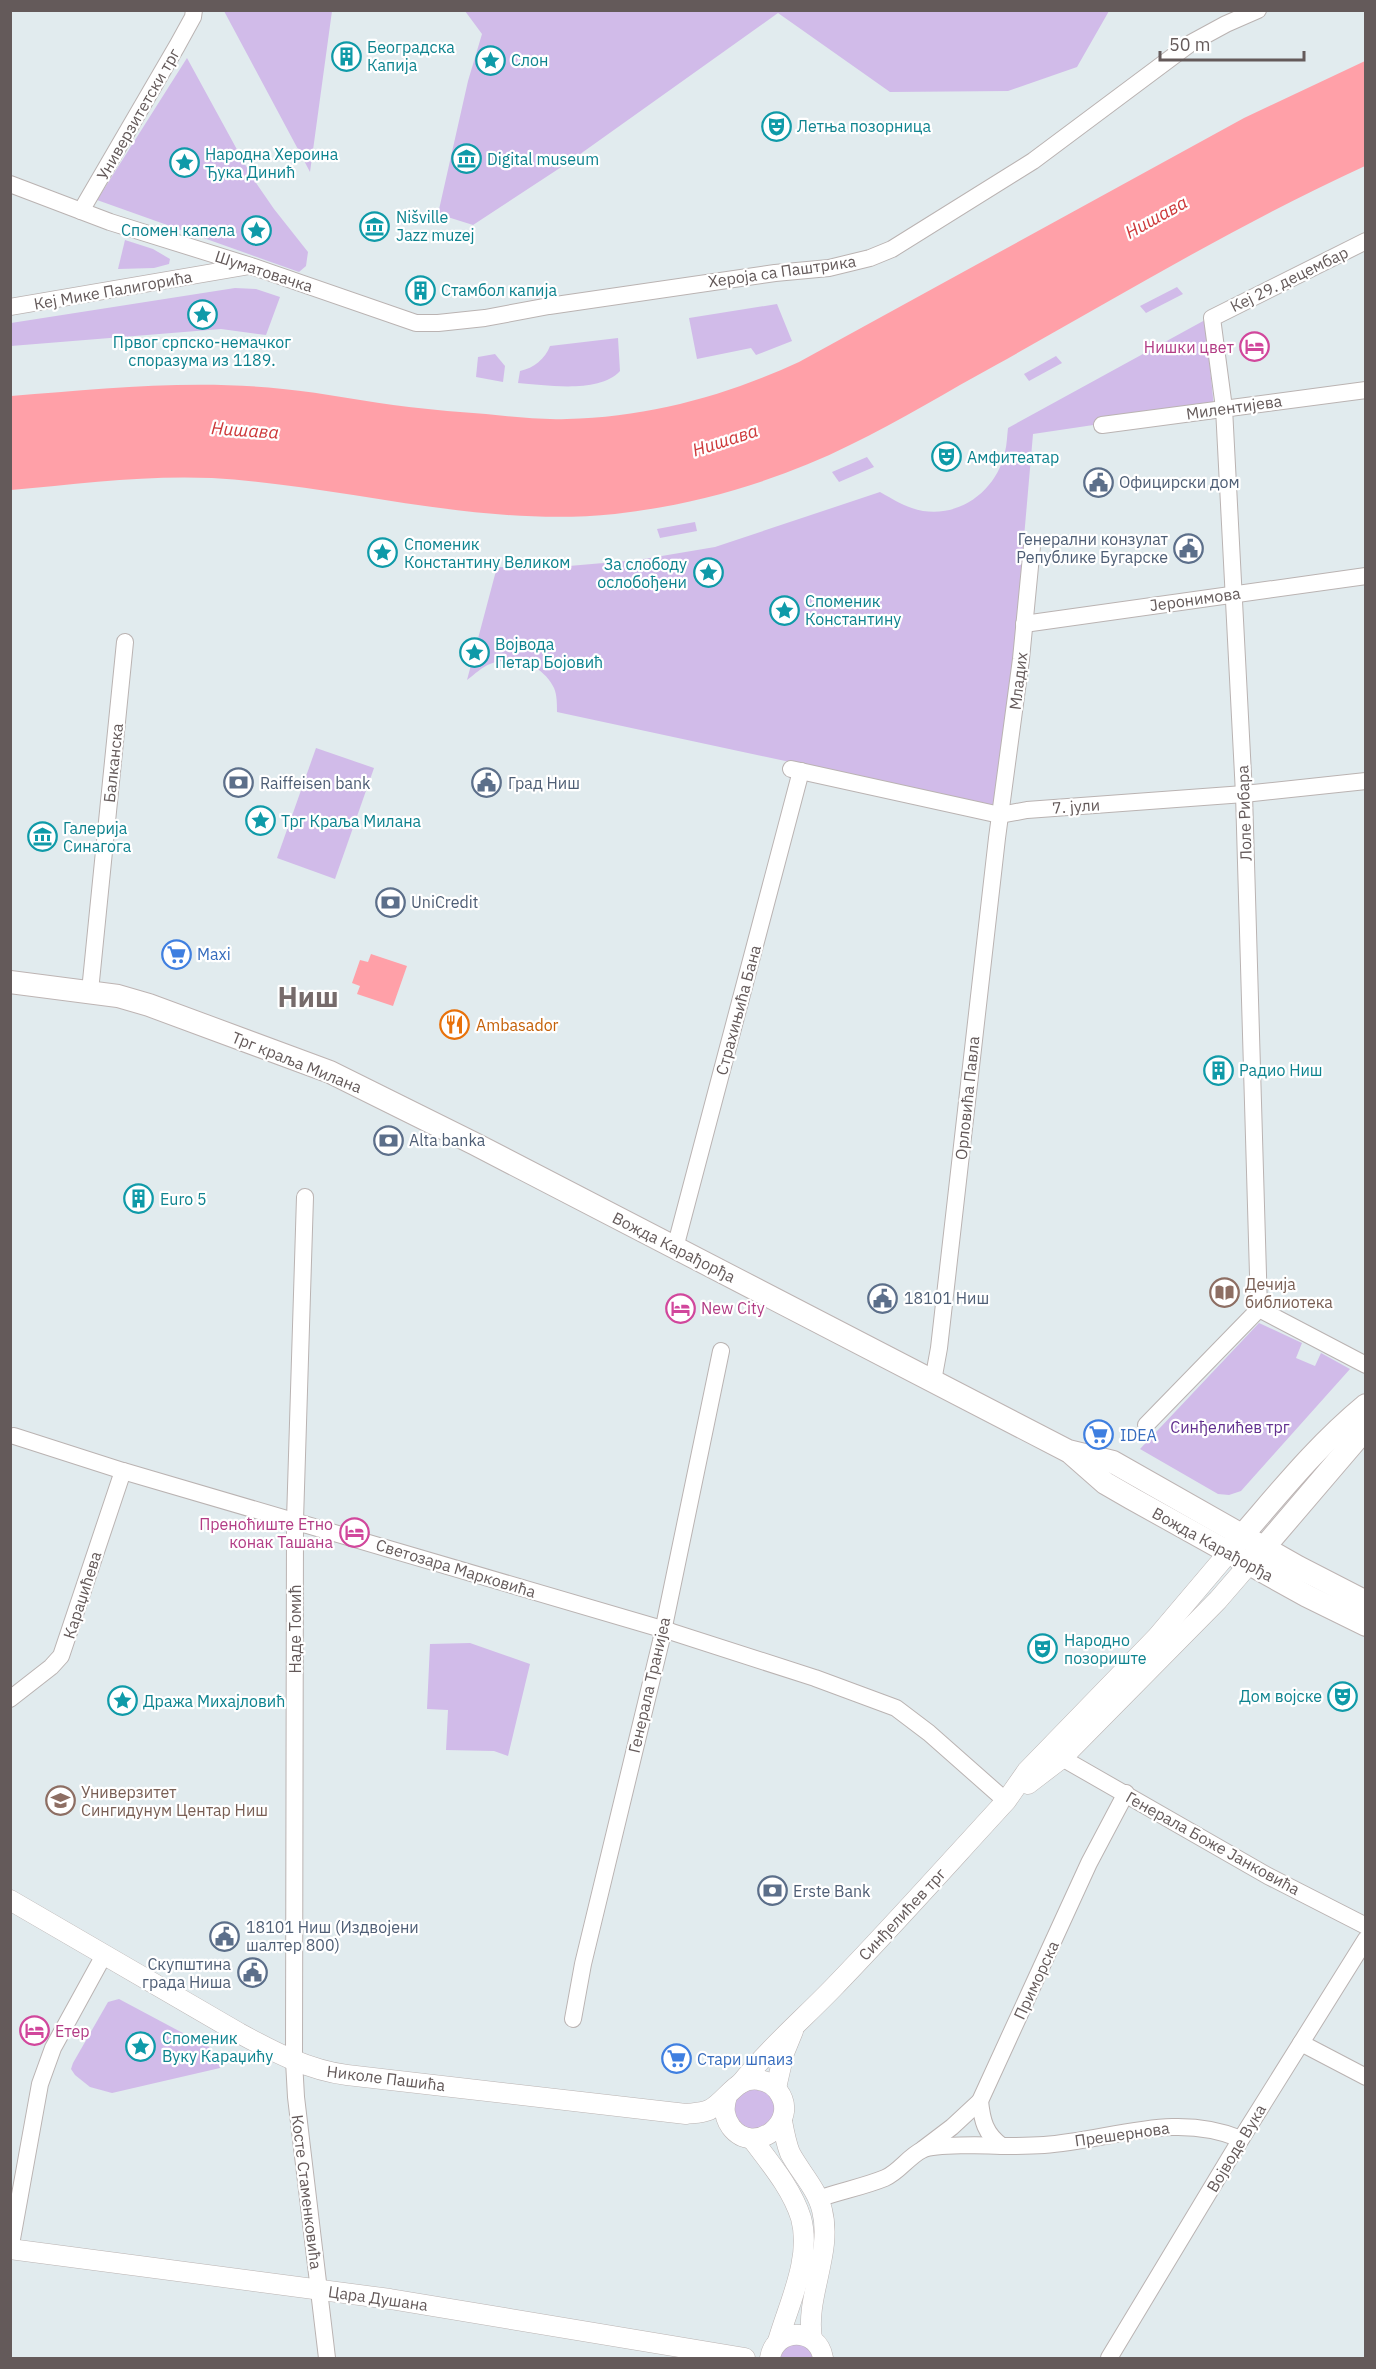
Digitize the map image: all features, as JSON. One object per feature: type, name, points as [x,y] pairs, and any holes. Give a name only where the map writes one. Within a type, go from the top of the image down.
[{"type":"main road","name":"Трг краља Милана","points":[[10,982],[90,991],[128,999],[330,1072],[407,1110]]},
{"type":"main road","name":"Вожда Карађорђа","points":[[407,1110],[1068,1451],[1105,1483],[1229,1552],[1257,1555],[1298,1568],[1365,1602]]},
{"type":"main road","points":[[1229,1552],[1333,1432],[1365,1405]]},
{"type":"main road","points":[[1257,1555],[1365,1428]]},
{"type":"main road","name":"Вожда Карађорђа","points":[[1068,1451],[1113,1462],[1244,1534],[1257,1555],[1307,1596],[1365,1625]]},
{"type":"street","name":"Хероја са Паштрика","points":[[416,323],[485,318],[549,306],[775,273],[829,268],[870,258],[892,249],[1033,161],[1191,42],[1258,10]]},
{"type":"street","name":"Универзитетски трг","points":[[81,211],[194,14]]},
{"type":"street","name":"Шуматовачка","points":[[10,184],[110,222],[251,266],[416,323]]},
{"type":"street","name":"Кеј 29. децембар","points":[[1212,318],[1365,241]]},
{"type":"street","name":"Кеј Мике Палигорића","points":[[10,307],[251,266]]},
{"type":"street","name":"Лоле Рибара","points":[[1212,318],[1224,408],[1244,794],[1259,1309]]},
{"type":"street","name":"Милентијева","points":[[1102,426],[1365,390]]},
{"type":"street","name":"Младих","points":[[1000,815],[1005,790],[1032,546]]},
{"type":"street","name":"Јеронимова","points":[[1024,624],[1365,576]]},
{"type":"street","name":"Балканска","points":[[90,991],[125,642]]},
{"type":"street","name":"7. јули","points":[[796,770],[1000,815],[1027,810],[1244,794],[1365,781]]},
{"type":"street","name":"Страхињића Бана","points":[[675,1248],[796,770]]},
{"type":"street","name":"Орловића Павла","points":[[933,1381],[939,1348],[1000,815]]},
{"type":"street","name":"Наде Томић","points":[[294,2061],[295,1520],[305,1197]]},
{"type":"street","points":[[1146,1425],[1259,1309],[1365,1365]]},
{"type":"street","name":"Генерала Транијеа","points":[[573,2019],[662,1629],[721,1351]]},
{"type":"street","name":"Светозара Марковића","points":[[14,1436],[123,1471],[662,1629],[815,1678],[896,1708],[1006,1801]]},
{"type":"street","name":"Караџићева","points":[[10,1699],[51,1667],[61,1656],[123,1471]]},
{"type":"street","name":"Синђелићев трг","points":[[734,2089],[766,2052],[796,2026],[1006,1801],[1027,1771],[1157,1637],[1229,1552]]},
{"type":"street","name":"Синђелићев трг","points":[[1006,1801],[1062,1758],[1218,1600],[1257,1555]]},
{"type":"street","name":"Генерала Боже Јанковића","points":[[1062,1758],[1268,1876],[1365,1926]]},
{"type":"street","name":"Приморска","points":[[923,2149],[952,2127],[980,2101],[1089,1863],[1125,1793]]},
{"type":"street","name":"Николе Пашића","points":[[10,1899],[239,2033],[294,2061],[336,2073],[686,2114],[711,2109],[734,2089]]},
{"type":"street","name":"Војводе Вука","points":[[1109,2358],[1365,1939]]},
{"type":"street","points":[[11,2250],[45,2066],[104,1955]]},
{"type":"street","name":"Синђелићев трг","points":[[776,2088],[784,2053],[796,2026]]},
{"type":"street","points":[[1301,2043],[1365,2077]]},
{"type":"street","name":"Косте Стаменковића","points":[[294,2061],[296,2097],[327,2358]]},
{"type":"street","points":[[774,2350],[801,2265],[803,2231],[801,2217],[784,2183],[752,2139],[734,2131],[728,2123],[724,2110],[734,2089],[758,2079],[776,2088],[783,2099],[782,2121],[789,2150],[822,2209],[824,2232],[811,2320],[812,2339]]},
{"type":"street","points":[[980,2101],[985,2128],[990,2136],[1002,2146]]},
{"type":"street","points":[[752,2139],[768,2136],[782,2121]]},
{"type":"street","name":"Прешернова","points":[[923,2149],[1044,2145],[1157,2127],[1183,2126],[1216,2130],[1241,2139]]},
{"type":"street","points":[[818,2199],[889,2176],[923,2149]]},
{"type":"street","name":"Цара Душана","points":[[11,2250],[401,2301],[745,2358]]},
{"type":"street","points":[[774,2350],[791,2334],[806,2336],[818,2344],[824,2358]]},
{"type":"green space","points":[[224,11],[332,11],[310,172],[300,153]]},
{"type":"green space","points":[[465,11],[1109,11],[1077,67],[1008,91],[890,92],[778,13],[569,162],[473,225],[438,214],[468,81],[482,34]]},
{"type":"green space","points":[[187,58],[252,177],[308,252],[306,266],[299,272],[97,200]]},
{"type":"green space","points":[[125,240],[153,249],[170,259],[169,264],[154,268],[118,269]]},
{"type":"green space","points":[[1177,287],[1183,294],[1146,313],[1140,306]]},
{"type":"green space","points":[[235,288],[256,289],[280,297],[266,335],[221,329],[11,346],[11,323]]},
{"type":"green space","points":[[777,304],[792,341],[756,355],[751,348],[697,359],[689,318]]},
{"type":"green space","points":[[1205,320],[1214,407],[1033,434],[1015,641],[995,806],[557,712],[556,694],[549,680],[535,668],[518,661],[499,661],[490,664],[467,680],[497,567],[546,568],[638,560],[715,547],[880,492],[917,510],[937,512],[951,510],[976,498],[994,478],[1005,452],[1008,428]]},
{"type":"green space","points":[[618,338],[620,371],[611,378],[599,383],[572,386],[518,383],[520,371],[538,362],[550,346]]},
{"type":"green space","points":[[495,354],[505,366],[503,382],[476,377],[478,357]]},
{"type":"green space","points":[[1056,356],[1062,363],[1029,381],[1024,374]]},
{"type":"green space","points":[[867,457],[874,467],[839,482],[832,472]]},
{"type":"green space","points":[[695,522],[697,531],[660,538],[657,529]]},
{"type":"green space","points":[[316,748],[374,768],[335,879],[277,858]]},
{"type":"green space","name":"Синђелићев трг","points":[[1259,1323],[1302,1343],[1296,1358],[1315,1366],[1321,1353],[1350,1369],[1241,1491],[1229,1495],[1218,1494],[1140,1449]]},
{"type":"green space","points":[[470,1643],[530,1664],[508,1756],[494,1751],[446,1750],[448,1710],[427,1709],[430,1644]]},
{"type":"green space","points":[[119,1999],[209,2047],[220,2059],[220,2068],[112,2093],[90,2087],[71,2069],[108,2002]]},
{"type":"green space","points":[[747,2086],[770,2090],[779,2112],[757,2133],[736,2125],[731,2102]]},
{"type":"green space","points":[[800,2341],[817,2358],[777,2358],[781,2348]]},
{"type":"water","name":"Нишава","points":[[1365,61],[1365,166],[1271,212],[1133,287],[869,436],[794,470],[736,490],[645,510],[564,517],[463,511],[262,482],[212,478],[137,479],[11,490],[11,396],[147,386],[249,386],[418,408],[557,419],[627,414],[715,394],[799,362],[1244,118]]},
{"type":"water","points":[[371,954],[407,966],[393,1006],[357,994],[360,986],[352,983],[360,960],[368,962]]},
{"type":"place","name":"Београдска Капија","points":[[346,56]]},
{"type":"place","name":"Слон","points":[[490,60]]},
{"type":"place","name":"Летња позорница","points":[[776,126]]},
{"type":"place","name":"Digital museum","points":[[466,159]]},
{"type":"place","name":"Народна Хероина Ђука Динић","points":[[184,163]]},
{"type":"place","name":"Nišville Jazz muzej","points":[[375,226]]},
{"type":"place","name":"Спомен капела","points":[[256,230]]},
{"type":"place","name":"Стамбол капија","points":[[420,290]]},
{"type":"place","name":"Првог српско-немачког споразума из 1189.","points":[[202,314]]},
{"type":"place","name":"Нишки цвет","points":[[1255,347]]},
{"type":"place","name":"Амфитеатар","points":[[946,457]]},
{"type":"place","name":"Официрски дом","points":[[1098,482]]},
{"type":"place","name":"Генерални конзулат Републике Бугарске","points":[[1189,548]]},
{"type":"place","name":"Споменик Константину Великом","points":[[383,553]]},
{"type":"place","name":"За слободу ослобођени","points":[[708,573]]},
{"type":"place","name":"Споменик Константину","points":[[784,610]]},
{"type":"place","name":"Војвода Петар Бојовић","points":[[474,653]]},
{"type":"place","name":"Raiffeisen bank","points":[[239,783]]},
{"type":"place","name":"Град Ниш","points":[[487,783]]},
{"type":"place","name":"Трг Краља Милана","points":[[260,821]]},
{"type":"place","name":"Галерија Синагога","points":[[42,837]]},
{"type":"place","name":"UniCredit","points":[[390,902]]},
{"type":"place","name":"Maxi","points":[[176,954]]},
{"type":"place","name":"Ambasador","points":[[455,1025]]},
{"type":"place","name":"Радио Ниш","points":[[1218,1070]]},
{"type":"place","name":"Alta banka","points":[[388,1140]]},
{"type":"place","name":"Euro 5","points":[[139,1199]]},
{"type":"place","name":"Дечија библиотека","points":[[1224,1293]]},
{"type":"place","name":"18101 Ниш","points":[[883,1298]]},
{"type":"place","name":"New City","points":[[680,1308]]},
{"type":"place","name":"IDEA","points":[[1099,1435]]},
{"type":"place","name":"Преноћиште Етно конак Ташана","points":[[354,1533]]},
{"type":"place","name":"Народно позориште","points":[[1043,1649]]},
{"type":"place","name":"Дом војске","points":[[1343,1696]]},
{"type":"place","name":"Дража Михајловић","points":[[122,1701]]},
{"type":"place","name":"Универзитет Сингидунум Центар Ниш","points":[[60,1801]]},
{"type":"place","name":"Erste Bank","points":[[772,1891]]},
{"type":"place","name":"18101 Ниш (Издвојени шалтер 800)","points":[[225,1936]]},
{"type":"place","name":"Скупштина града Ниша","points":[[252,1973]]},
{"type":"place","name":"Етер","points":[[34,2031]]},
{"type":"place","name":"Споменик Вуку Караџићу","points":[[141,2047]]},
{"type":"place","name":"Стари шпаиз","points":[[676,2059]]},
{"type":"district","name":"Ниш","points":[[308,996]]}]
